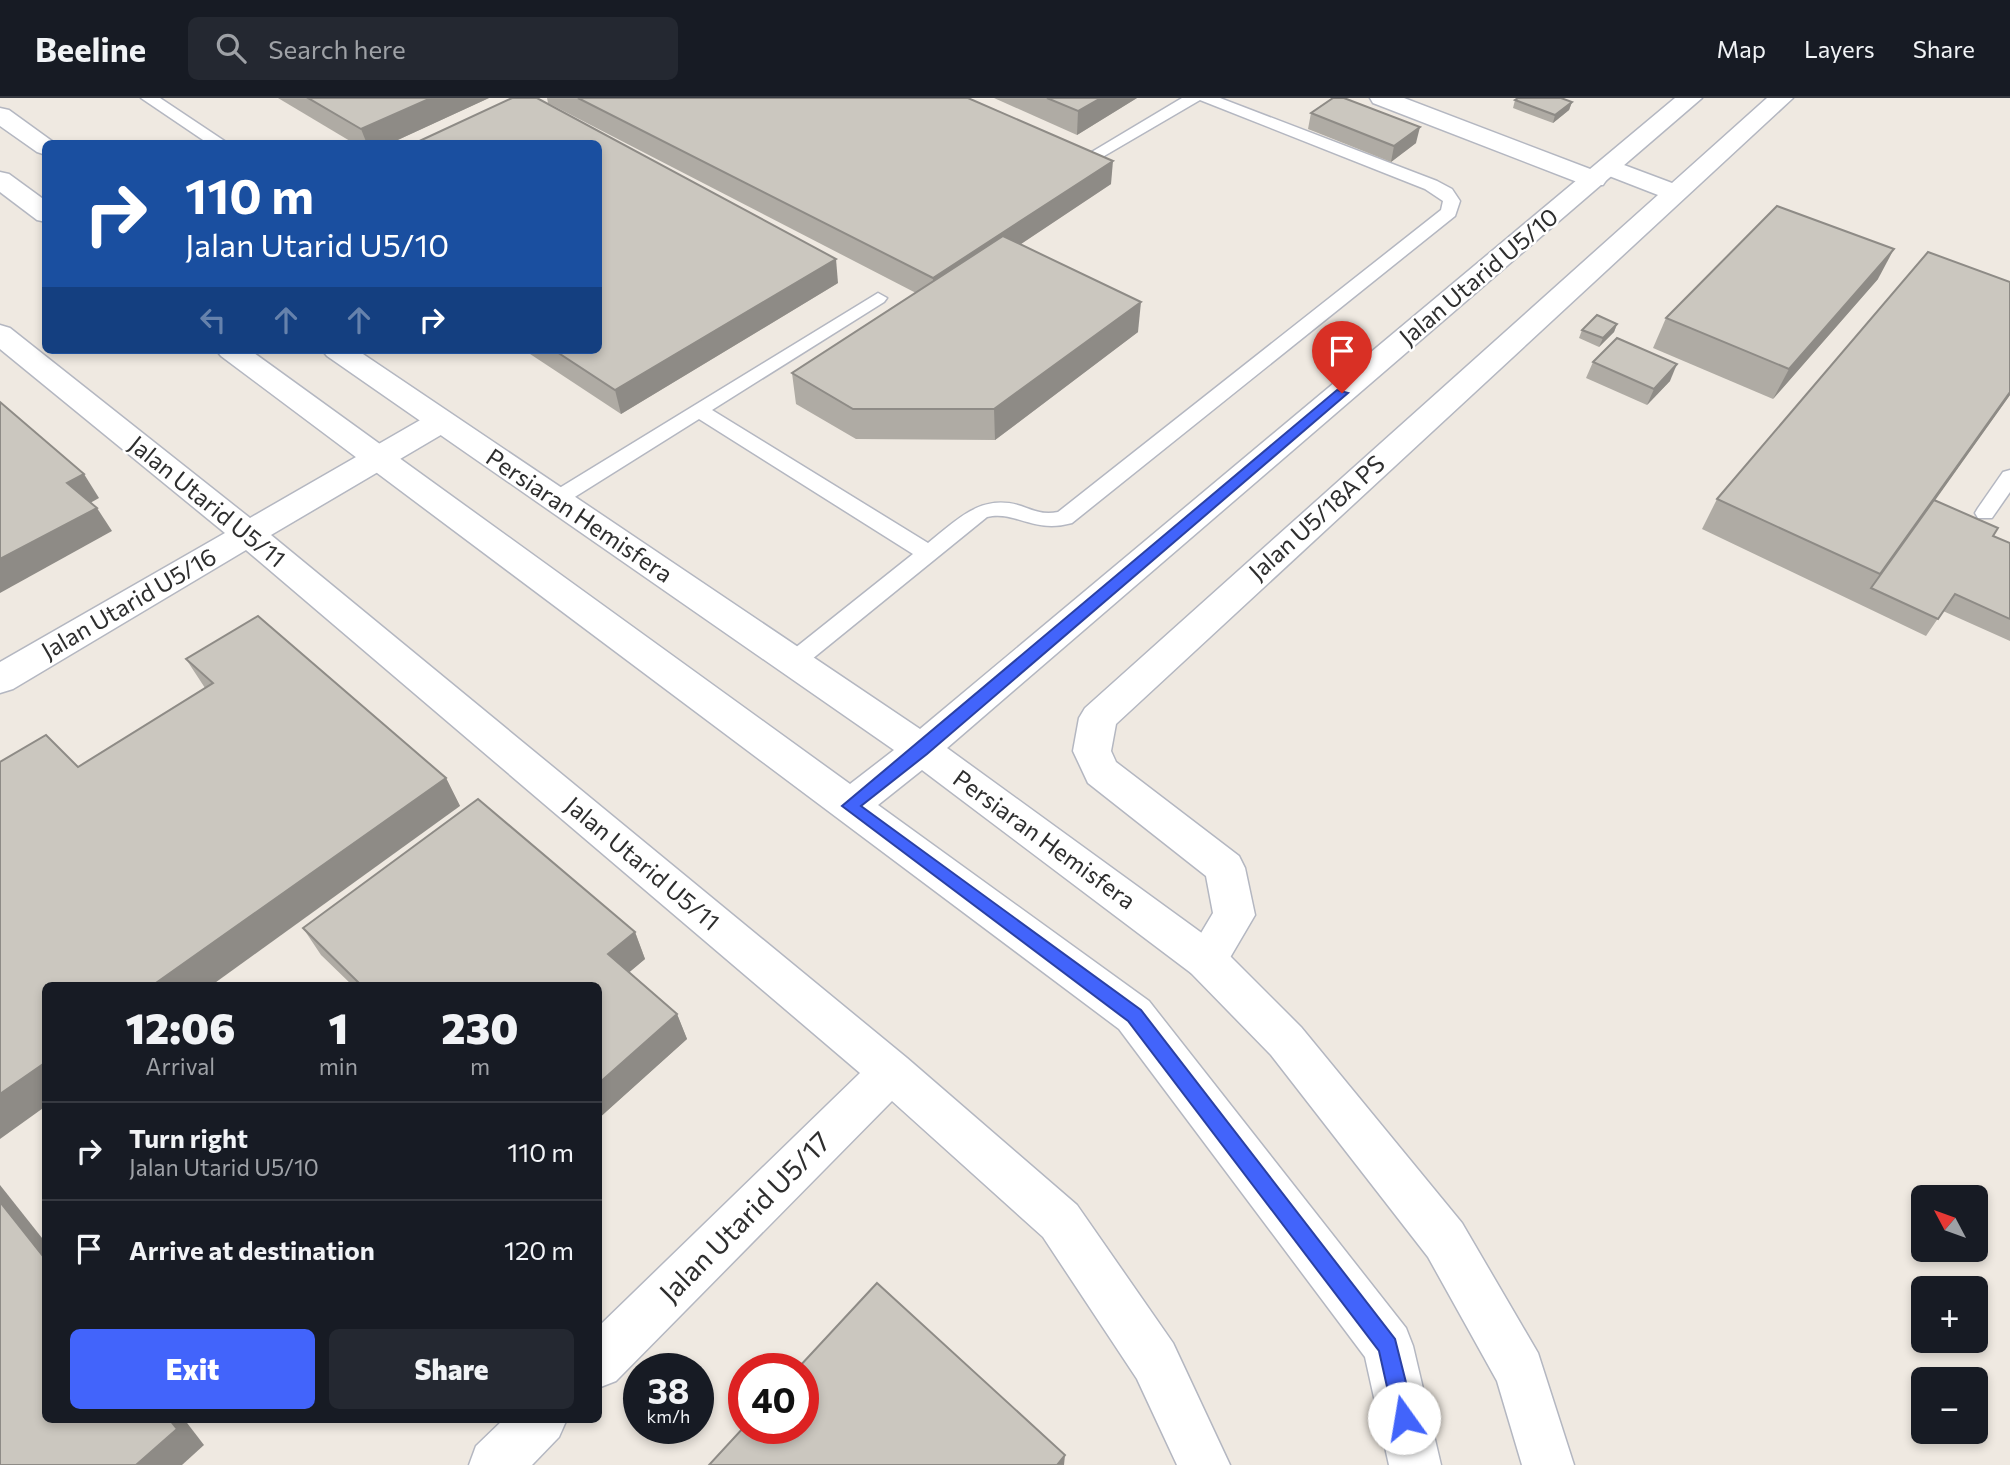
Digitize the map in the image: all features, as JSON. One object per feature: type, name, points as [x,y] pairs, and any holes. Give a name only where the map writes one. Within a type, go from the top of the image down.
[{"type":"street","points":[[1382,98],[1601,173],[1675,193]]},
{"type":"street","name":"Jalan Utarid U5/10","points":[[850,806],[921,750],[1689,98]]},
{"type":"street","name":"Jalan U5/18A PS","points":[[1206,960],[1234,915],[1225,868],[1102,772],[1092,751],[1098,718],[1775,103]]},
{"type":"street","points":[[0,115],[42,144]]},
{"type":"street","points":[[0,180],[42,211]]},
{"type":"street","name":"Jalan Utarid U5/11","points":[[0,334],[248,534],[891,1072],[1060,1221],[1155,1361],[1204,1465]]},
{"type":"street","points":[[237,354],[1134,1015],[1388,1346],[1415,1465]]},
{"type":"street","name":"Persiaran Hemisfera","points":[[343,354],[921,750],[1206,960],[1286,1041],[1445,1240],[1520,1371],[1548,1465]]},
{"type":"street","name":"Jalan Utarid U5/16","points":[[0,679],[440,422]]},
{"type":"street","name":"Jalan Utarid U5/17","points":[[602,1359],[891,1072]]},
{"type":"street","points":[[495,1465],[537,1423]]},
{"type":"lane","points":[[149,98],[215,140]]},
{"type":"lane","points":[[1093,156],[1193,98]]},
{"type":"lane","points":[[793,662],[980,512],[996,506],[1049,523],[1065,518],[1449,212],[1452,201],[1446,192],[1206,98]]},
{"type":"lane","points":[[555,500],[878,298]]},
{"type":"lane","points":[[698,410],[928,553]]},
{"type":"lane","points":[[1985,513],[2010,477]]},
{"type":"building","points":[[308,98],[431,98],[361,129]]},
{"type":"building","points":[[512,98],[537,98],[836,259],[615,390],[560,354],[602,354],[602,140],[422,140]]},
{"type":"building","points":[[578,98],[968,98],[1113,161],[933,278]]},
{"type":"building","points":[[1047,98],[1101,98],[1078,111]]},
{"type":"building","points":[[1333,98],[1344,98],[1420,127],[1394,146],[1311,113]]},
{"type":"building","points":[[1561,98],[1572,102],[1555,115],[1515,100]]},
{"type":"building","points":[[1777,206],[1894,249],[1789,369],[1666,318]]},
{"type":"building","points":[[1003,236],[1141,302],[994,409],[853,409],[792,373]]},
{"type":"building","points":[[1928,252],[2010,282],[2010,392],[1880,574],[1717,499]]},
{"type":"building","points":[[1597,315],[1617,324],[1603,338],[1582,330]]},
{"type":"building","points":[[1617,338],[1677,364],[1654,389],[1593,362]]},
{"type":"building","points":[[0,402],[84,474],[67,483],[97,508],[0,559]]},
{"type":"building","points":[[1934,500],[1998,528],[1993,536],[2010,543],[2010,619],[1955,594],[1938,619],[1871,588]]},
{"type":"building","points":[[258,616],[446,778],[157,982],[42,982],[42,1065],[0,1094],[0,762],[46,735],[78,767],[213,683],[186,659]]},
{"type":"building","points":[[478,799],[635,932],[608,954],[677,1014],[602,1080],[602,982],[358,982],[303,928]]},
{"type":"building","points":[[0,1202],[42,1255],[42,1423],[172,1423],[177,1429],[136,1465],[0,1465]]},
{"type":"building","points":[[877,1283],[1065,1455],[1057,1465],[709,1465],[728,1444],[819,1444],[819,1353],[812,1353]]},
{"type":"route","points":[[1342,393],[921,750],[850,806],[1134,1015],[1388,1346],[1404,1418]]}]
